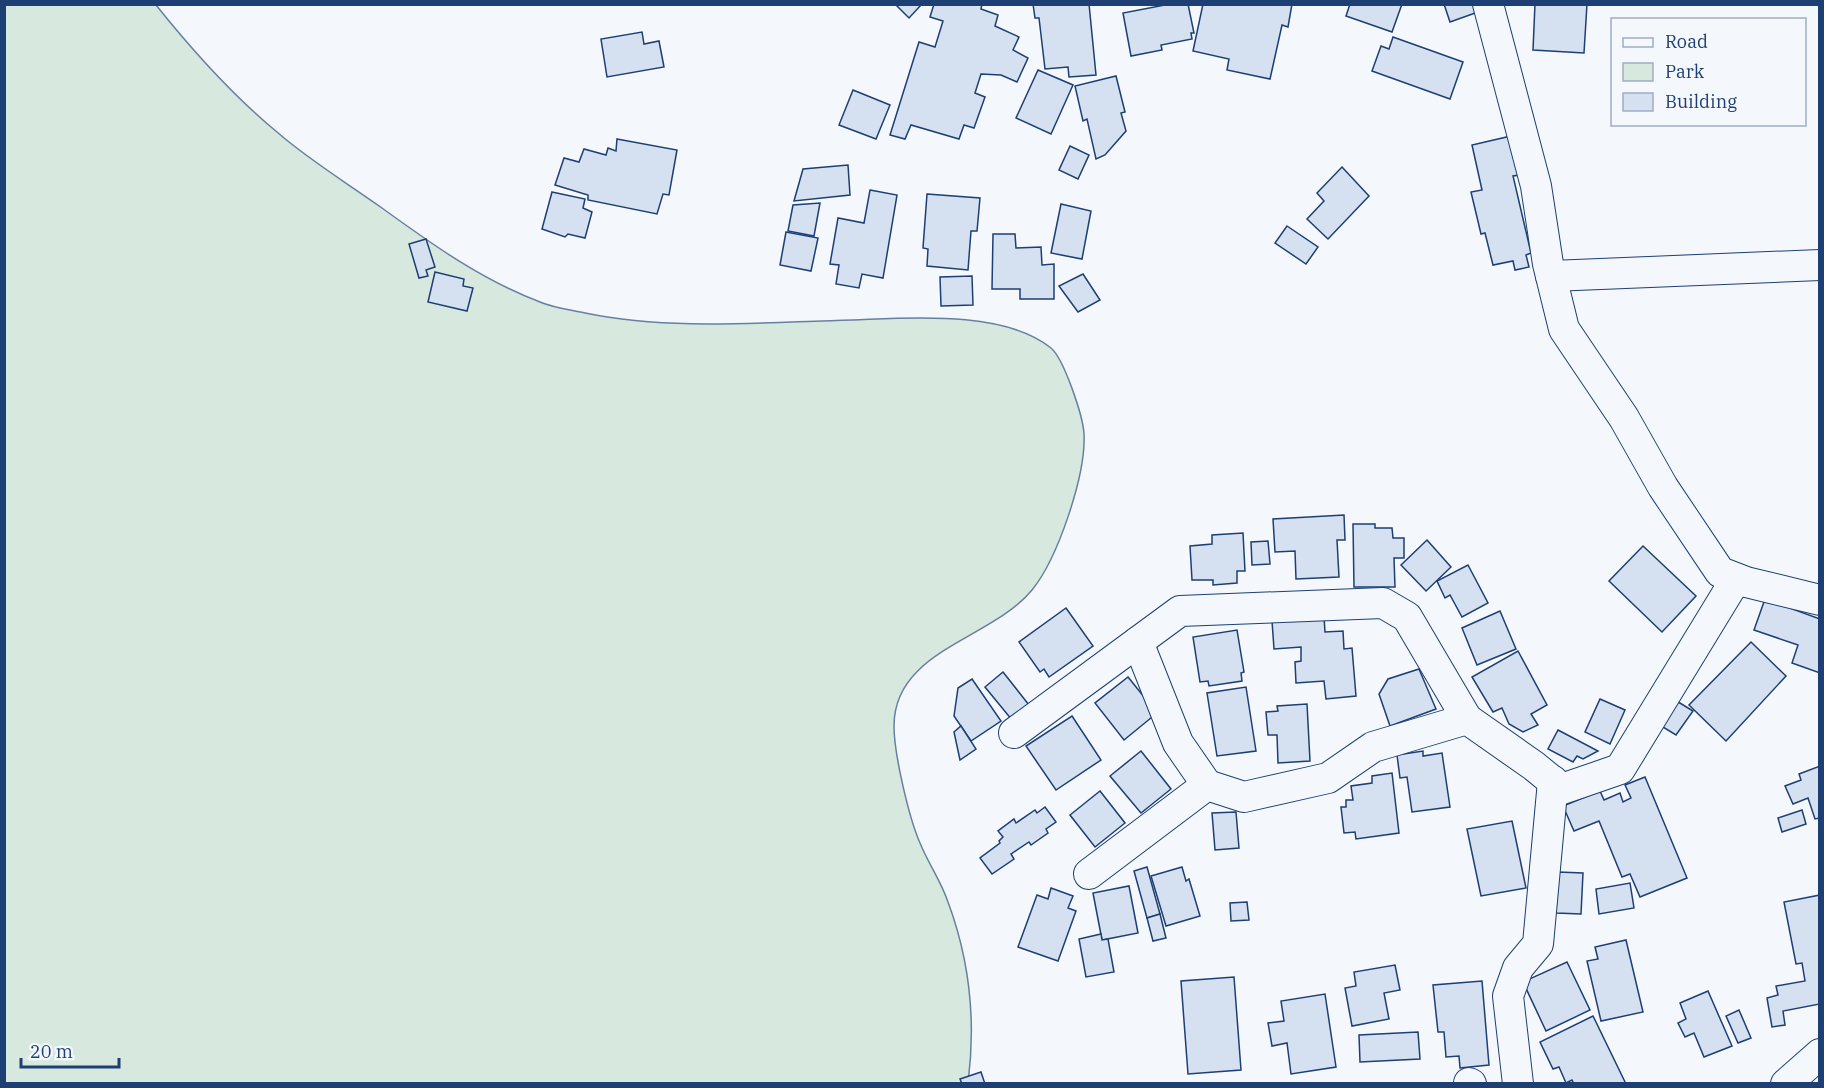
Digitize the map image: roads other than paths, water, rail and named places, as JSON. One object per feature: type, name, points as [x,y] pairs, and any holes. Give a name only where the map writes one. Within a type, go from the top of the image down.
[{"type":"street","points":[[1488,4],[1536,186],[1551,276],[1564,329],[1624,418],[1663,487],[1720,572],[1736,579],[1820,600]]},
{"type":"street","points":[[1551,276],[1820,265]]},
{"type":"street","points":[[1014,733],[1180,611],[1383,603],[1407,617],[1467,719],[1562,789],[1620,769],[1736,579]]},
{"type":"street","points":[[1138,642],[1178,743],[1207,785],[1244,797],[1328,778],[1373,747],[1467,719]]},
{"type":"street","points":[[1518,1083],[1509,996],[1518,968],[1538,944],[1552,781]]},
{"type":"street","points":[[1089,874],[1207,785]]},
{"type":"street","points":[[1786,1083],[1820,1054]]}]
